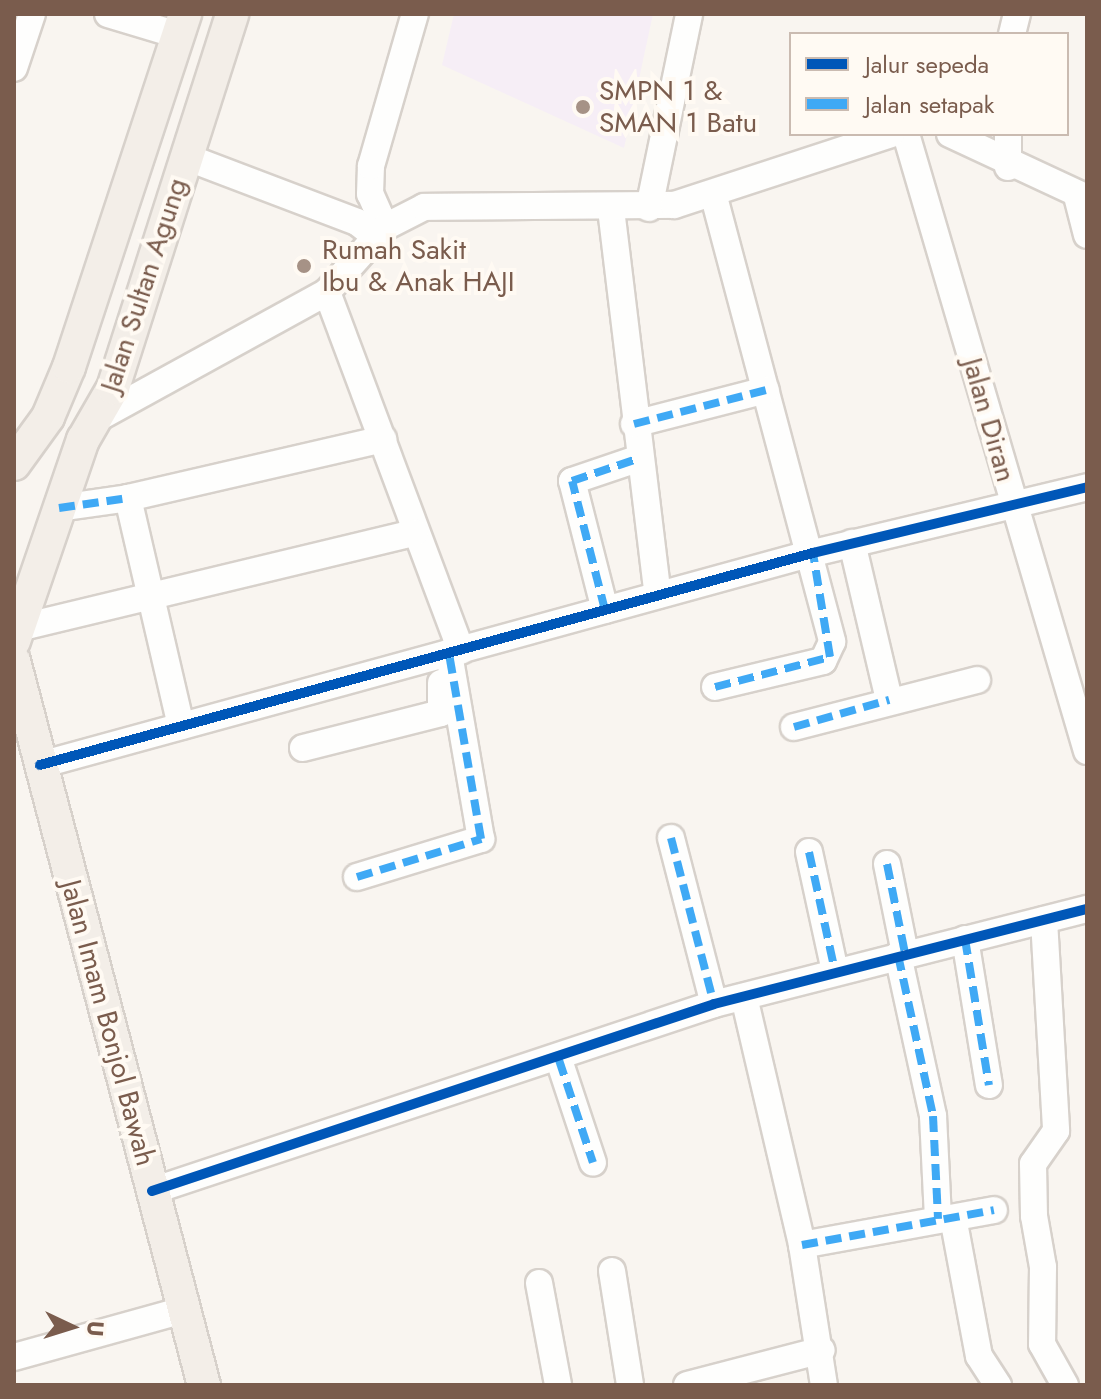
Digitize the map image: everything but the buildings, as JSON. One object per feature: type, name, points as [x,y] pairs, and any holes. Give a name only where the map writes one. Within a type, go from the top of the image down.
[{"type":"main road","name":"Jalan Sultan Agung","points":[[16,635],[25,579],[96,419],[170,207],[232,14]]},
{"type":"main road","name":"Jalan Sultan Agung","points":[[14,464],[48,417],[129,194],[182,24]]},
{"type":"main road","points":[[129,194],[152,188],[170,207]]},
{"type":"main road","name":"Jalan Imam Bonjol Bawah","points":[[14,661],[204,1385]]},
{"type":"street","points":[[14,68],[32,14]]},
{"type":"street","points":[[108,14],[182,24]]},
{"type":"street","points":[[380,231],[370,194],[371,166],[415,14]]},
{"type":"street","points":[[649,208],[689,14]]},
{"type":"street","points":[[96,419],[327,292],[380,231],[447,203],[649,208],[714,197],[885,136]]},
{"type":"street","name":"Jalan Diran","points":[[907,136],[1087,751]]},
{"type":"street","points":[[954,136],[1008,167],[1082,197],[1087,235]]},
{"type":"street","points":[[1008,136],[1008,167]]},
{"type":"street","points":[[186,157],[380,231]]},
{"type":"street","points":[[714,197],[813,553],[830,657],[715,687]]},
{"type":"street","points":[[611,209],[637,459],[658,595]]},
{"type":"street","points":[[327,292],[415,533],[448,654],[481,839],[357,877]]},
{"type":"street","points":[[634,424],[766,390]]},
{"type":"street","points":[[59,508],[128,498],[383,439]]},
{"type":"street","points":[[605,610],[572,481],[637,459]]},
{"type":"street","points":[[40,765],[813,553],[1087,487]]},
{"type":"street","points":[[128,498],[181,726]]},
{"type":"street","points":[[16,635],[415,533]]},
{"type":"street","points":[[852,543],[889,700]]},
{"type":"street","points":[[303,748],[446,711],[448,654]]},
{"type":"street","points":[[794,727],[889,700],[977,680]]},
{"type":"street","points":[[671,838],[714,1004]]},
{"type":"street","points":[[809,852],[835,971]]},
{"type":"street","points":[[887,864],[933,1116],[946,1223],[975,1342],[998,1385]]},
{"type":"street","points":[[152,1191],[559,1060],[714,1004],[1087,909]]},
{"type":"street","points":[[1044,920],[1056,1131],[1033,1164],[1034,1216],[1043,1267],[1042,1344],[1065,1385]]},
{"type":"street","points":[[965,939],[989,1085]]},
{"type":"street","points":[[744,997],[802,1245],[822,1350],[824,1385]]},
{"type":"street","points":[[559,1060],[593,1163]]},
{"type":"street","points":[[802,1245],[946,1223],[994,1210]]},
{"type":"street","points":[[612,1271],[630,1385]]},
{"type":"street","points":[[539,1283],[558,1385]]},
{"type":"street","points":[[14,1357],[184,1310]]},
{"type":"street","points":[[687,1385],[822,1350]]},
{"type":"shaded area","name":"SMPN 1 & SMAN 1 Batu","points":[[454,14],[653,14],[624,148],[442,65]]},
{"type":"marked path","points":[[634,424],[766,390]]},
{"type":"marked path","points":[[605,610],[572,481],[637,459]]},
{"type":"marked path","points":[[59,508],[128,498]]},
{"type":"marked path","points":[[715,687],[830,657],[813,553]]},
{"type":"marked path","points":[[357,877],[481,839],[449,653]]},
{"type":"marked path","points":[[794,727],[889,700]]},
{"type":"marked path","points":[[671,838],[714,1004]]},
{"type":"marked path","points":[[809,852],[835,971]]},
{"type":"marked path","points":[[887,864],[905,953]]},
{"type":"marked path","points":[[965,939],[989,1085]]},
{"type":"marked path","points":[[898,955],[933,1116],[938,1219]]},
{"type":"marked path","points":[[559,1060],[593,1163]]},
{"type":"marked path","points":[[802,1245],[994,1210]]},
{"type":"cycle path","points":[[40,765],[813,553],[1087,487]]},
{"type":"cycle path","points":[[152,1191],[714,1004],[1087,909]]},
{"type":"place","name":"SMPN 1 & SMAN 1 Batu","points":[[583,107]]},
{"type":"place","name":"Rumah Sakit Ibu & Anak HAJI","points":[[304,266]]}]
